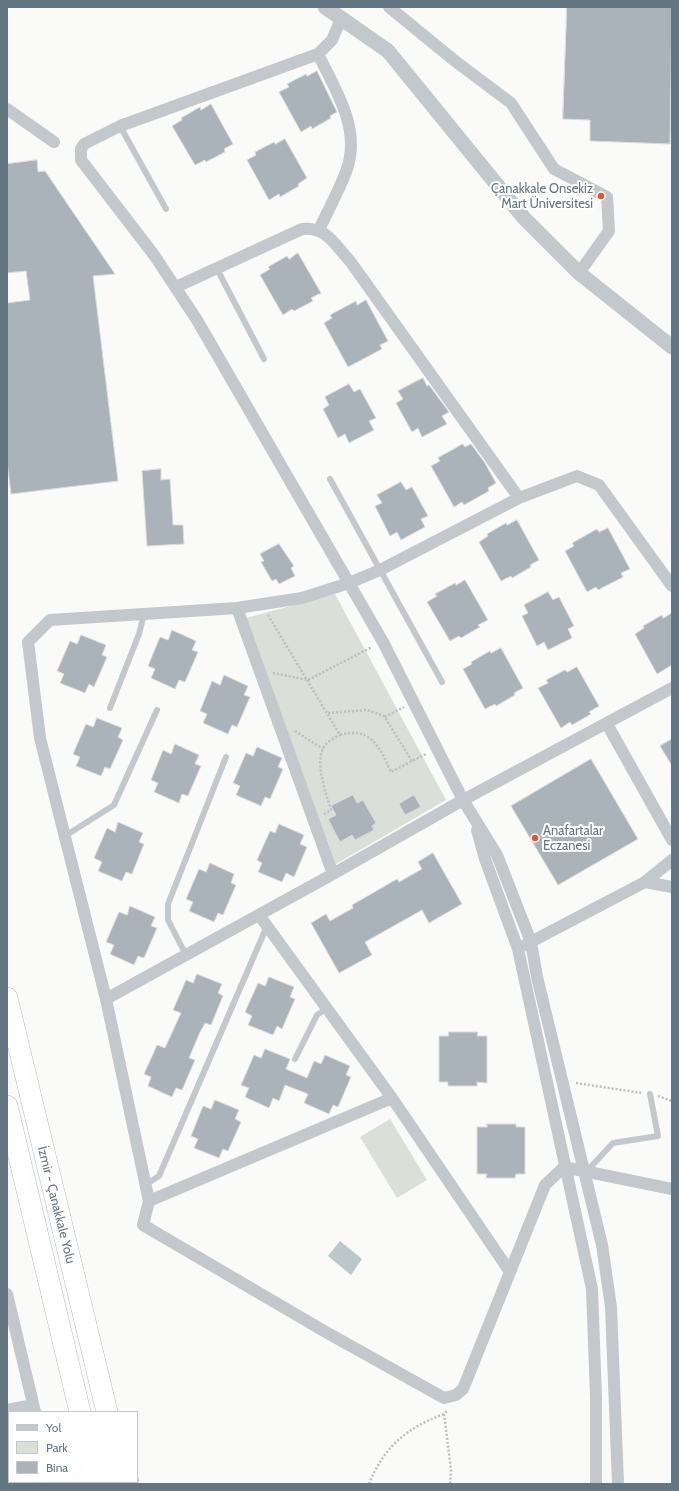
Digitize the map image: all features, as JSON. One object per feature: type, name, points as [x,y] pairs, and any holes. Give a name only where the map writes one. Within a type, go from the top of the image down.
[{"type":"highway","name":"İzmir - Çanakkale Yolu","points":[[7,998],[107,1411]]},
{"type":"highway","name":"İzmir - Çanakkale Yolu","points":[[7,1106],[80,1411]]},
{"type":"street","points":[[325,7],[388,51],[524,218],[579,273],[672,347]]},
{"type":"street","points":[[388,7],[455,62],[511,103],[554,169],[607,198],[609,230],[579,273]]},
{"type":"street","points":[[341,19],[332,40],[318,54],[120,126],[84,144],[81,149],[81,160],[176,287],[383,642],[463,800],[497,855],[531,942],[537,977],[586,1172],[602,1246],[611,1307],[618,1484]]},
{"type":"street","points":[[318,54],[347,114],[351,140],[347,169],[319,230]]},
{"type":"street","points":[[7,109],[54,142]]},
{"type":"street","points":[[176,287],[216,267],[302,229],[319,230],[327,235],[350,261],[520,498]]},
{"type":"street","points":[[564,1167],[545,1185],[463,1389],[456,1395],[444,1398],[324,1331],[143,1225],[149,1201],[106,999],[40,738],[28,642],[50,620],[237,608],[302,598],[348,583],[380,570],[520,498],[577,476],[599,485],[672,586]]},
{"type":"street","points":[[237,608],[333,874]]},
{"type":"street","points":[[106,999],[333,874],[463,800],[672,688]]},
{"type":"street","points":[[606,724],[672,840]]},
{"type":"street","points":[[473,818],[485,859],[518,949],[564,1167],[592,1289],[596,1397],[596,1484]]},
{"type":"street","points":[[518,949],[645,882],[672,860]]},
{"type":"street","points":[[645,882],[672,887]]},
{"type":"street","points":[[259,915],[392,1098],[510,1272]]},
{"type":"street","points":[[149,1201],[392,1098]]},
{"type":"street","points":[[564,1167],[672,1190]]},
{"type":"street","points":[[7,1296],[34,1408],[7,1410]]},
{"type":"lane","points":[[120,126],[166,209]]},
{"type":"lane","points":[[216,267],[264,359]]},
{"type":"lane","points":[[330,479],[442,682]]},
{"type":"lane","points":[[110,708],[139,634],[144,614]]},
{"type":"lane","points":[[64,836],[114,805],[156,710]]},
{"type":"lane","points":[[186,955],[168,920],[168,904],[226,757]]},
{"type":"lane","points":[[145,1185],[159,1176],[267,926]]},
{"type":"lane","points":[[295,1059],[317,1015],[327,1008]]},
{"type":"lane","points":[[586,1172],[613,1143],[658,1136],[650,1094]]},
{"type":"path","points":[[261,605],[340,734]]},
{"type":"path","points":[[259,670],[308,680],[383,642]]},
{"type":"path","points":[[385,717],[413,701]]},
{"type":"path","points":[[328,713],[367,710],[385,717],[412,760]]},
{"type":"path","points":[[278,720],[323,749]]},
{"type":"path","points":[[313,819],[331,810],[320,770],[323,749],[327,743],[340,734],[352,731],[369,737],[376,744],[391,772],[437,748]]},
{"type":"path","points":[[563,1082],[650,1094],[672,1101]]},
{"type":"path","points":[[369,1484],[377,1464],[396,1442],[410,1430],[444,1414],[452,1406],[456,1395]]},
{"type":"path","points":[[444,1414],[451,1470],[450,1484]]},
{"type":"green space","points":[[335,594],[446,800],[336,864],[246,618]]},
{"type":"green space","points":[[390,1119],[427,1180],[397,1198],[360,1137]]},
{"type":"shaded area","points":[[340,1241],[362,1259],[351,1275],[328,1256]]},
{"type":"building","points":[[567,7],[672,7],[670,144],[590,141],[590,120],[563,119]]},
{"type":"building","points":[[317,71],[337,112],[330,116],[331,118],[312,129],[311,126],[301,132],[279,92],[289,87],[287,84],[306,74],[307,76]]},
{"type":"building","points":[[211,104],[233,144],[224,149],[225,152],[206,162],[205,160],[195,165],[172,126],[182,120],[181,118],[200,107],[201,110]]},
{"type":"building","points":[[285,139],[307,178],[298,184],[299,186],[280,197],[279,194],[269,200],[247,160],[256,155],[255,152],[274,142],[275,144]]},
{"type":"building","points":[[37,160],[38,172],[45,171],[115,274],[93,276],[118,481],[11,494],[7,461],[7,303],[30,300],[26,271],[7,273],[7,164]]},
{"type":"building","points":[[298,253],[321,293],[311,298],[313,301],[294,311],[292,309],[283,315],[260,275],[270,269],[268,267],[287,256],[289,259]]},
{"type":"building","points":[[366,300],[388,341],[380,345],[382,349],[348,367],[324,323],[332,318],[330,315],[356,301],[357,305]]},
{"type":"building","points":[[423,378],[427,386],[429,385],[449,412],[442,416],[447,424],[422,437],[418,428],[412,432],[396,403],[403,399],[398,391]]},
{"type":"building","points":[[349,384],[354,392],[360,389],[376,418],[369,421],[374,430],[349,443],[345,434],[338,438],[323,409],[329,405],[325,397]]},
{"type":"building","points":[[463,444],[465,447],[471,444],[485,463],[496,483],[488,488],[489,491],[464,505],[462,502],[454,507],[431,466],[440,461],[438,458]]},
{"type":"building","points":[[161,469],[161,480],[170,479],[173,525],[183,525],[184,544],[147,546],[142,471]]},
{"type":"building","points":[[401,482],[406,490],[412,487],[428,516],[421,519],[425,527],[401,540],[397,532],[390,536],[375,506],[382,503],[377,495]]},
{"type":"building","points":[[517,520],[539,560],[530,565],[531,567],[512,578],[511,576],[501,581],[479,542],[488,536],[487,534],[506,523],[507,525]]},
{"type":"building","points":[[608,528],[630,569],[621,573],[623,577],[598,590],[596,587],[587,592],[565,551],[574,546],[572,543],[597,529],[599,532]]},
{"type":"building","points":[[279,544],[294,566],[291,568],[295,576],[279,584],[276,579],[272,581],[261,562],[264,561],[260,554]]},
{"type":"building","points":[[465,580],[488,620],[478,625],[480,627],[461,638],[459,636],[450,641],[427,602],[437,596],[435,594],[455,583],[456,585]]},
{"type":"building","points":[[548,592],[553,600],[559,597],[574,626],[568,629],[572,638],[548,650],[544,642],[537,646],[522,616],[528,613],[524,605]]},
{"type":"building","points":[[672,613],[672,665],[657,674],[635,634],[644,628],[643,626],[662,615],[663,618]]},
{"type":"building","points":[[172,630],[196,641],[192,650],[198,652],[185,682],[179,680],[175,689],[151,678],[155,669],[148,666],[160,637],[168,640]]},
{"type":"building","points":[[81,635],[106,645],[102,655],[107,657],[94,687],[89,684],[85,693],[60,683],[64,674],[57,671],[70,641],[77,644]]},
{"type":"building","points":[[501,648],[523,688],[514,693],[515,695],[496,706],[495,704],[485,709],[463,669],[472,664],[471,662],[490,651],[491,653]]},
{"type":"building","points":[[577,667],[599,706],[589,712],[591,714],[572,725],[570,722],[561,728],[538,688],[548,683],[546,680],[565,670],[567,672]]},
{"type":"building","points":[[224,675],[248,686],[244,695],[250,697],[237,727],[232,725],[228,734],[203,723],[207,714],[200,711],[212,681],[220,685]]},
{"type":"building","points":[[97,718],[122,728],[118,737],[123,740],[110,769],[105,767],[101,776],[76,766],[80,757],[73,754],[86,724],[93,727]]},
{"type":"building","points":[[672,739],[672,766],[660,746]]},
{"type":"building","points":[[175,744],[199,755],[195,764],[201,766],[188,796],[182,794],[179,803],[154,792],[158,783],[151,780],[163,750],[171,754]]},
{"type":"building","points":[[257,747],[282,758],[278,767],[283,769],[270,799],[265,797],[261,806],[236,795],[240,786],[233,783],[246,753],[253,756]]},
{"type":"building","points":[[591,759],[638,839],[558,885],[511,806]]},
{"type":"building","points":[[353,795],[357,803],[363,800],[376,823],[372,826],[374,830],[355,840],[352,835],[340,842],[328,819],[336,815],[331,806]]},
{"type":"building","points":[[414,795],[421,807],[405,815],[399,804]]},
{"type":"building","points":[[118,822],[143,833],[139,842],[144,844],[132,874],[126,872],[122,881],[98,871],[102,862],[94,858],[107,828],[115,832]]},
{"type":"building","points":[[279,824],[304,835],[300,844],[307,847],[294,877],[286,873],[282,882],[258,872],[262,863],[257,860],[270,831],[275,833]]},
{"type":"building","points":[[433,853],[462,904],[429,923],[422,910],[365,942],[372,955],[339,973],[311,923],[326,914],[330,921],[353,908],[352,905],[397,879],[399,882],[422,869],[418,862]]},
{"type":"building","points":[[210,863],[234,874],[231,883],[236,885],[223,915],[218,913],[214,922],[189,911],[193,902],[186,899],[199,869],[206,872]]},
{"type":"building","points":[[130,906],[155,917],[151,926],[157,928],[144,958],[138,956],[134,965],[110,954],[114,945],[106,942],[119,912],[127,915]]},
{"type":"building","points":[[197,974],[222,984],[218,993],[223,996],[211,1025],[205,1023],[200,1032],[189,1058],[195,1060],[182,1090],[176,1088],[172,1097],[148,1086],[151,1077],[144,1074],[157,1045],[165,1048],[181,1013],[173,1010],[186,980],[193,983]]},
{"type":"building","points":[[269,977],[294,987],[290,997],[295,999],[282,1029],[277,1026],[273,1035],[248,1025],[252,1016],[245,1012],[258,983],[265,986]]},
{"type":"building","points":[[449,1032],[478,1032],[477,1036],[487,1036],[487,1083],[477,1082],[477,1086],[448,1086],[448,1082],[439,1082],[439,1036],[448,1036]]},
{"type":"building","points":[[265,1049],[290,1059],[286,1069],[307,1078],[314,1061],[321,1064],[325,1055],[350,1066],[346,1075],[351,1077],[338,1107],[333,1105],[329,1114],[304,1103],[308,1094],[285,1085],[279,1101],[273,1098],[269,1108],[245,1097],[249,1088],[241,1085],[254,1055],[261,1058]]},
{"type":"building","points":[[215,1100],[239,1110],[235,1119],[241,1122],[228,1151],[223,1149],[219,1158],[194,1148],[198,1139],[191,1136],[203,1106],[211,1109]]},
{"type":"building","points":[[487,1124],[516,1124],[516,1127],[525,1127],[525,1174],[516,1174],[515,1178],[486,1178],[487,1174],[477,1174],[477,1127],[487,1127]]},
{"type":"place","name":"Çanakkale Onsekiz Mart Üniversitesi","points":[[601,196]]},
{"type":"place","name":"Anafartalar Eczanesi","points":[[535,838]]}]
